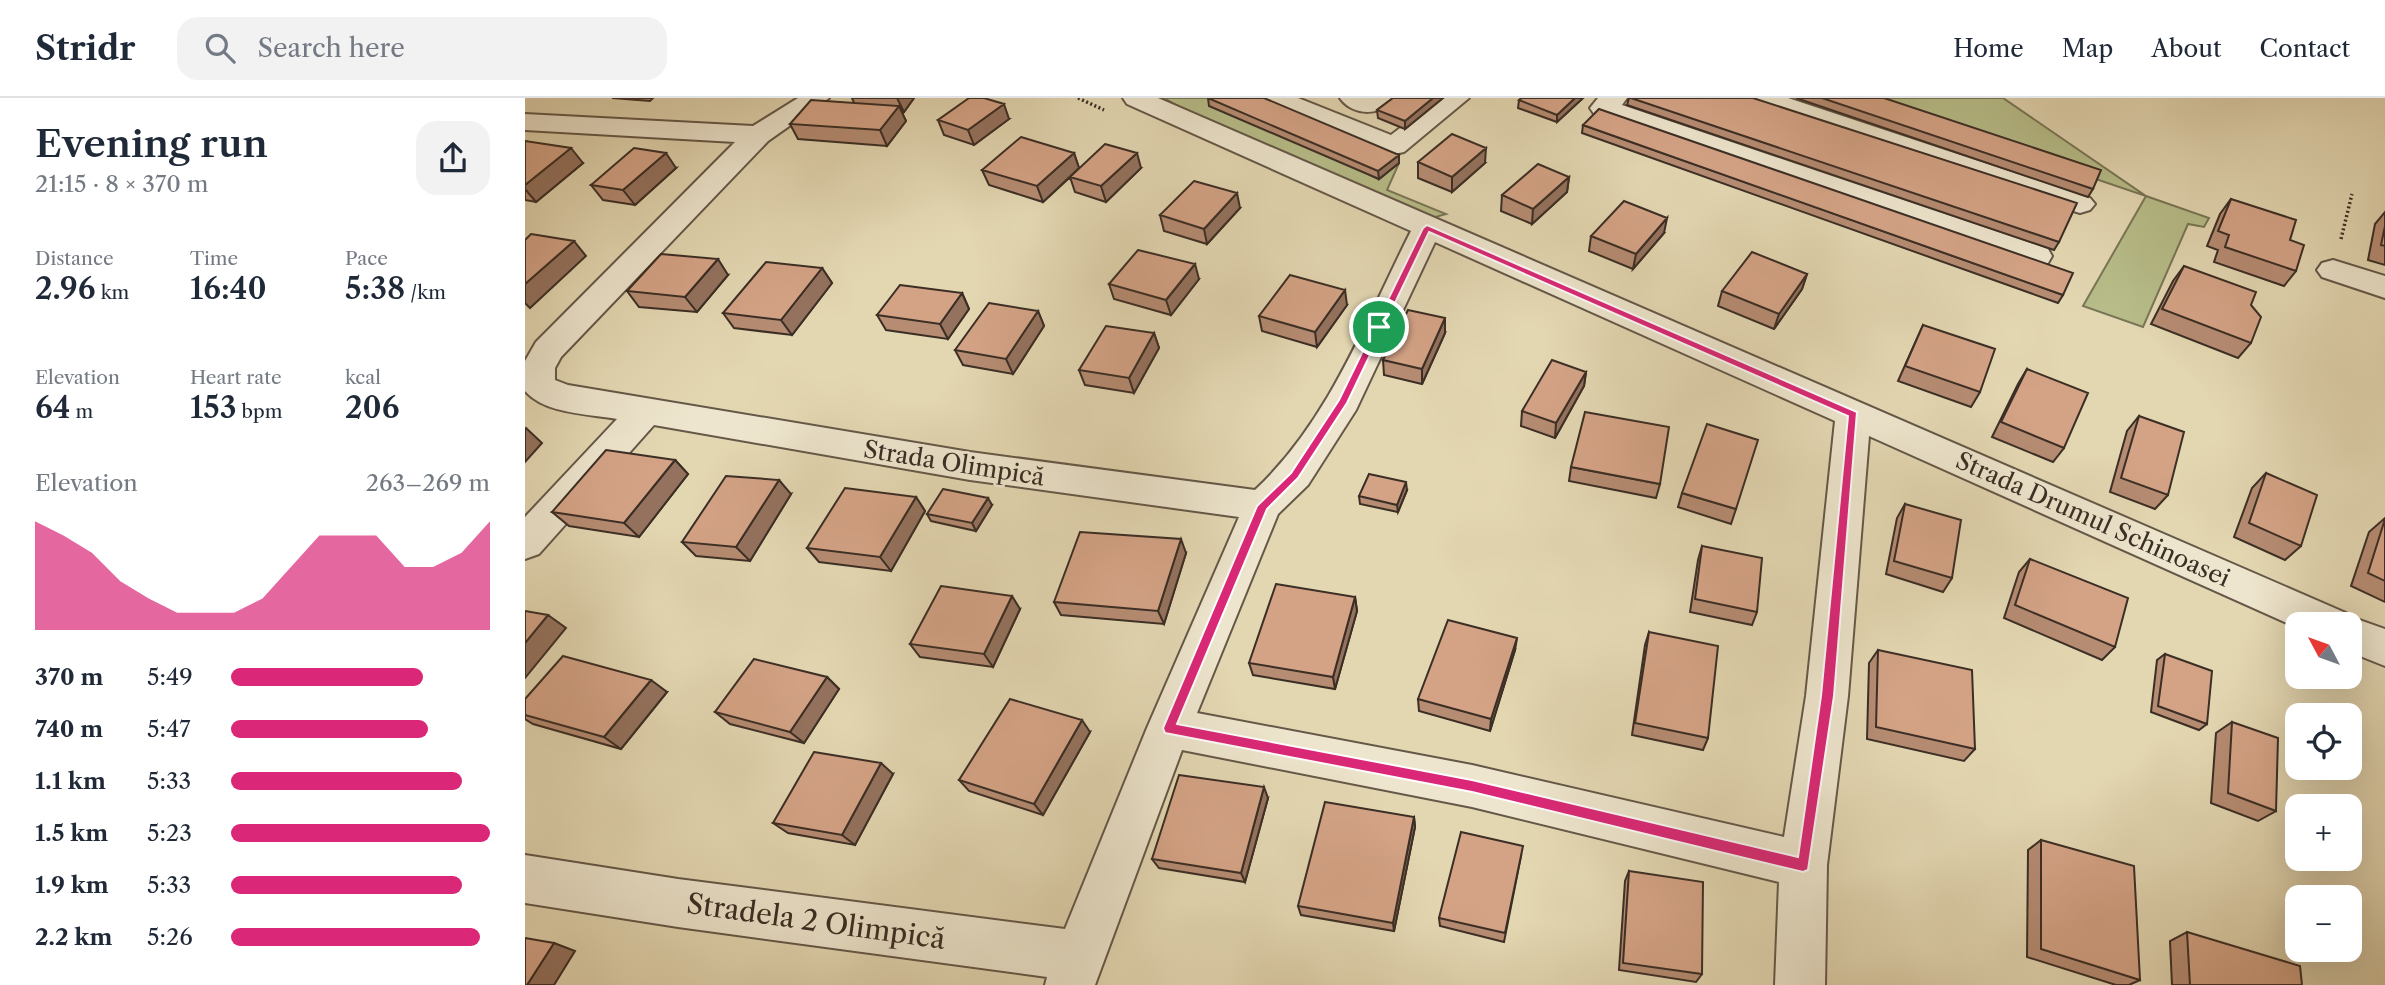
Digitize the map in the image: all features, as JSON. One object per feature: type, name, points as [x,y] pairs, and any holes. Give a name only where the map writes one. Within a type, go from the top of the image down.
[{"type":"street","name":"Strada Olimpică","points":[[816,98],[758,135],[548,350],[538,368],[536,381],[543,389],[562,397],[970,466],[1263,506]]},
{"type":"street","name":"Strada Drumul Schinoasei","points":[[1136,98],[2302,612]]},
{"type":"street","points":[[1275,98],[1394,146],[1456,98]]},
{"type":"street","points":[[1353,98],[1373,105],[1382,98]]},
{"type":"street","points":[[1613,98],[1603,108],[2037,257]]},
{"type":"street","points":[[1761,98],[2080,204]]},
{"type":"street","points":[[525,122],[758,135]]},
{"type":"street","points":[[1074,971],[1169,728],[1263,506],[1295,475],[1344,401],[1427,228]]},
{"type":"street","points":[[2333,270],[2385,287]]},
{"type":"street","points":[[525,543],[646,411]]},
{"type":"street","points":[[1800,985],[1803,865],[1828,696],[1853,414]]},
{"type":"street","points":[[2363,639],[2385,649]]},
{"type":"street","points":[[1169,728],[1472,786],[1803,865]]},
{"type":"street","name":"Stradela 2 Olimpică","points":[[525,879],[1074,971]]},
{"type":"path","points":[[2333,270],[2352,194]]},
{"type":"green space","points":[[1164,98],[1221,98],[1378,179],[1399,163],[1387,190],[1446,214],[1432,218],[1212,126]]},
{"type":"green space","points":[[1857,98],[2003,98],[2146,196]]},
{"type":"green space","points":[[2146,196],[2209,218],[2204,227],[2188,224],[2143,327],[2083,306]]},
{"type":"building","points":[[969,98],[984,98],[1004,104],[968,130],[938,120]]},
{"type":"building","points":[[1208,98],[1264,98],[1399,155],[1378,171]]},
{"type":"building","points":[[1393,98],[1433,98],[1405,121],[1377,110]]},
{"type":"building","points":[[1575,98],[1557,115],[1519,100]]},
{"type":"building","points":[[1631,98],[1753,98],[2077,203],[2059,242]]},
{"type":"building","points":[[1822,98],[1884,98],[2101,170],[2093,189]]},
{"type":"building","points":[[811,100],[899,106],[880,130],[790,124]]},
{"type":"building","points":[[1599,109],[2073,273],[2063,295],[1583,125]]},
{"type":"building","points":[[1452,134],[1486,148],[1452,177],[1418,162]]},
{"type":"building","points":[[1021,137],[1074,153],[1037,186],[982,170]]},
{"type":"building","points":[[525,141],[571,148],[525,185]]},
{"type":"building","points":[[1105,144],[1137,153],[1101,186],[1070,177]]},
{"type":"building","points":[[634,148],[666,153],[623,190],[591,185]]},
{"type":"building","points":[[1538,164],[1569,177],[1533,209],[1502,195]]},
{"type":"building","points":[[1194,181],[1237,193],[1204,229],[1160,215]]},
{"type":"building","points":[[2231,199],[2296,220],[2290,240],[2304,245],[2296,271],[2225,247],[2229,235],[2218,231]]},
{"type":"building","points":[[1624,201],[1667,218],[1636,254],[1591,236]]},
{"type":"building","points":[[2385,226],[2385,246],[2381,245]]},
{"type":"building","points":[[531,234],[574,241],[525,284],[525,240]]},
{"type":"building","points":[[1138,250],[1195,264],[1166,300],[1109,284]]},
{"type":"building","points":[[1752,252],[1807,274],[1779,314],[1722,291]]},
{"type":"building","points":[[661,254],[718,259],[685,297],[627,291]]},
{"type":"building","points":[[766,262],[822,268],[781,320],[723,313]]},
{"type":"building","points":[[2184,266],[2256,292],[2251,305],[2261,317],[2251,343],[2162,309]]},
{"type":"building","points":[[1290,275],[1345,290],[1315,332],[1259,316]]},
{"type":"building","points":[[900,285],[962,293],[940,324],[877,315]]},
{"type":"building","points":[[989,303],[1038,311],[1006,359],[955,350]]},
{"type":"building","points":[[1408,310],[1445,318],[1422,369],[1383,360]]},
{"type":"building","points":[[1923,325],[1995,349],[1980,392],[1905,366]]},
{"type":"building","points":[[1106,326],[1154,333],[1129,378],[1079,370]]},
{"type":"building","points":[[1552,360],[1586,372],[1556,423],[1522,411]]},
{"type":"building","points":[[2027,369],[2088,393],[2064,448],[2001,422]]},
{"type":"building","points":[[1585,412],[1669,427],[1660,484],[1571,467]]},
{"type":"building","points":[[2139,416],[2184,432],[2168,495],[2121,478]]},
{"type":"building","points":[[1707,424],[1758,440],[1736,509],[1682,493]]},
{"type":"building","points":[[606,450],[675,460],[624,523],[552,512]]},
{"type":"building","points":[[2266,473],[2317,495],[2301,546],[2249,523]]},
{"type":"building","points":[[1369,474],[1406,482],[1397,505],[1359,496]]},
{"type":"building","points":[[726,476],[779,480],[736,547],[682,542]]},
{"type":"building","points":[[845,488],[916,497],[880,557],[807,548]]},
{"type":"building","points":[[943,489],[988,498],[972,523],[927,514]]},
{"type":"building","points":[[1905,504],[1961,520],[1952,578],[1894,561]]},
{"type":"building","points":[[2385,519],[2385,581],[2368,573]]},
{"type":"building","points":[[1080,532],[1181,539],[1158,611],[1054,602]]},
{"type":"building","points":[[1702,546],[1762,558],[1757,612],[1695,599]]},
{"type":"building","points":[[2030,559],[2128,598],[2115,647],[2015,605]]},
{"type":"building","points":[[1276,584],[1355,597],[1333,677],[1249,663]]},
{"type":"building","points":[[941,586],[1012,596],[984,654],[910,644]]},
{"type":"building","points":[[525,611],[548,615],[525,643]]},
{"type":"building","points":[[1448,620],[1517,638],[1491,719],[1418,699]]},
{"type":"building","points":[[1649,632],[1718,646],[1708,738],[1635,723]]},
{"type":"building","points":[[1878,650],[1972,670],[1975,749],[1876,727]]},
{"type":"building","points":[[2165,654],[2212,671],[2207,724],[2158,706]]},
{"type":"building","points":[[563,656],[651,680],[604,737],[525,715],[525,699]]},
{"type":"building","points":[[754,659],[827,677],[790,732],[715,712]]},
{"type":"building","points":[[1010,699],[1082,720],[1034,804],[959,780]]},
{"type":"building","points":[[2232,722],[2278,738],[2276,811],[2228,793]]},
{"type":"building","points":[[814,752],[881,763],[842,835],[773,823]]},
{"type":"building","points":[[1179,775],[1264,787],[1241,873],[1152,859]]},
{"type":"building","points":[[1325,802],[1414,817],[1393,923],[1298,906]]},
{"type":"building","points":[[1461,832],[1523,846],[1505,933],[1439,918]]},
{"type":"building","points":[[2041,840],[2134,866],[2140,980],[2041,949]]},
{"type":"building","points":[[1629,871],[1703,882],[1702,974],[1623,963]]},
{"type":"building","points":[[2187,932],[2300,966],[2302,985],[2190,985]]},
{"type":"building","points":[[525,938],[554,943],[527,985],[525,985]]},
{"type":"route","points":[[1427,228],[1853,414],[1828,696],[1803,865],[1472,786],[1169,728],[1263,506],[1295,475],[1324,434],[1344,401],[1379,327],[1427,228]]}]
